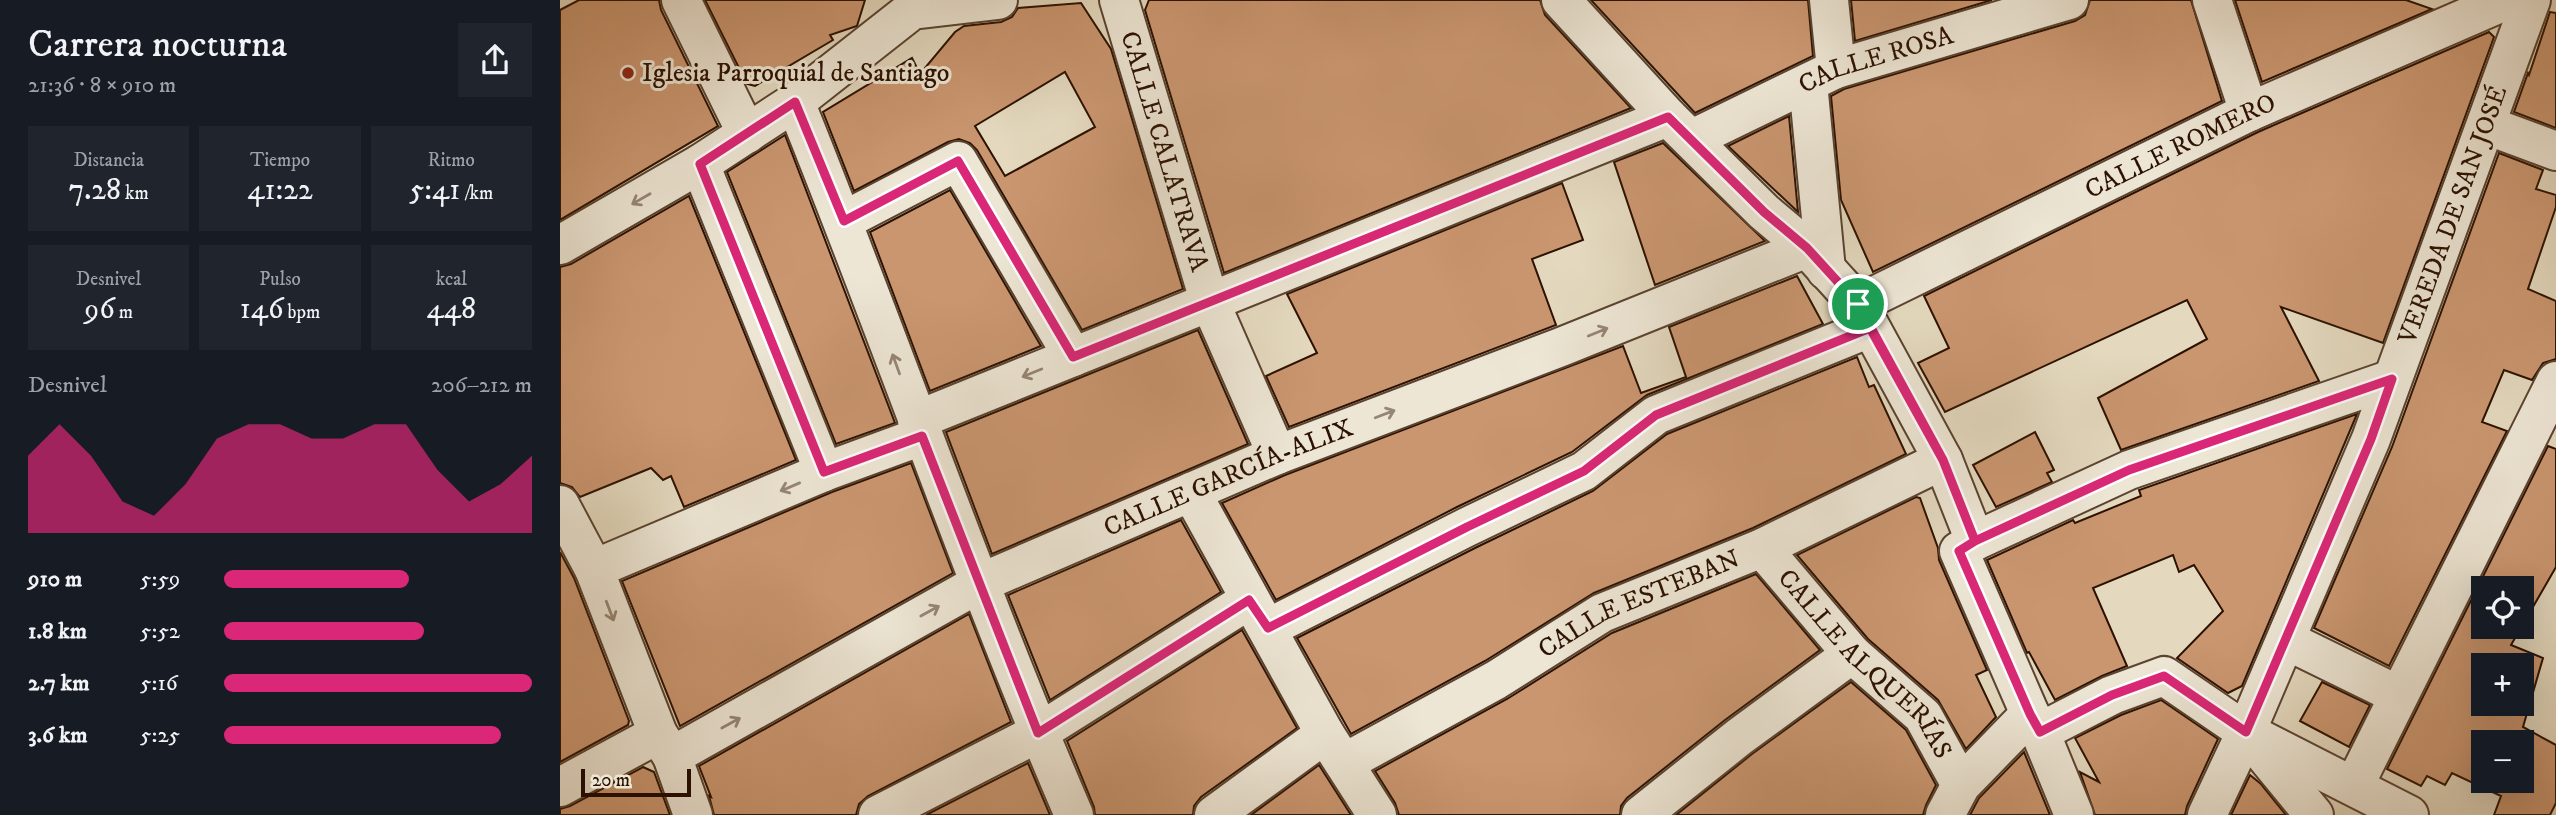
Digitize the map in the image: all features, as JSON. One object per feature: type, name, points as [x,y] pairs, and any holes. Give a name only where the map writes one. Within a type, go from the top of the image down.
[{"type":"street","points":[[681,0],[747,134]]},
{"type":"street","points":[[867,47],[881,0]]},
{"type":"street","points":[[560,245],[700,164],[795,102],[912,10],[998,0]]},
{"type":"street","name":"CALLE CALATRAVA","points":[[1119,0],[1209,300],[1277,455]]},
{"type":"street","points":[[1561,0],[1680,128],[1764,212],[1817,259],[1864,316],[1943,460],[1975,541]]},
{"type":"street","points":[[1817,259],[1822,76],[1829,0]]},
{"type":"street","name":"CALLE ROSA","points":[[594,569],[824,472],[1073,357],[1209,300],[1822,76],[2070,0]]},
{"type":"street","points":[[2212,0],[2249,113]]},
{"type":"street","name":"CALLE ROMERO","points":[[878,815],[1038,733],[1259,614],[1433,544],[1584,471],[1656,415],[1864,316],[2249,113],[2507,0]]},
{"type":"street","name":"VEREDA DE SAN JOSÉ","points":[[2207,815],[2246,732],[2371,439],[2531,0]]},
{"type":"street","points":[[795,102],[844,221],[919,428],[1038,733],[1074,815]]},
{"type":"street","points":[[2486,125],[2556,151]]},
{"type":"street","points":[[844,221],[958,161],[1073,357]]},
{"type":"street","points":[[700,164],[824,472]]},
{"type":"street","name":"CALLE GARCÍA-ALIX","points":[[560,787],[665,745],[980,583],[1277,455],[1561,347],[1817,259]]},
{"type":"street","points":[[2074,815],[1959,551],[1975,541],[2129,470],[2392,379]]},
{"type":"street","points":[[2354,786],[2556,381]]},
{"type":"street","name":"CALLE ESTEBAN","points":[[1214,815],[1335,748],[1496,680],[1602,613],[1762,548],[1943,460]]},
{"type":"street","points":[[1191,492],[1335,748],[1377,815]]},
{"type":"street","points":[[560,505],[594,569],[693,815]]},
{"type":"street","name":"CALLE ALQUERÍAS","points":[[1762,548],[1852,654],[1923,716],[1953,800],[2035,723],[2164,676],[2246,732]]},
{"type":"street","points":[[2286,640],[2398,695]]},
{"type":"street","points":[[1641,815],[1739,737],[1852,654]]},
{"type":"street","points":[[2246,732],[2409,815]]},
{"type":"street","points":[[2246,732],[2314,815]]},
{"type":"building","name":"Iglesia Parroquial de Santiago","points":[[579,0],[659,0],[661,10],[718,126],[560,220],[560,10]]},
{"type":"building","points":[[705,0],[865,0],[857,26],[830,35],[833,40],[755,86],[747,84]]},
{"type":"building","points":[[1149,0],[1540,0],[1545,15],[1631,108],[1224,273],[1145,10]]},
{"type":"building","points":[[1591,0],[1808,0],[1813,56],[1695,113]]},
{"type":"building","points":[[1851,0],[1992,0],[1855,41]]},
{"type":"building","points":[[2090,0],[2191,0],[2222,101],[1873,272],[1841,200],[1831,96],[1844,89],[2075,21],[2085,15]]},
{"type":"building","points":[[2235,0],[2406,0],[2432,9],[2262,82]]},
{"type":"building","points":[[1081,3],[1111,49],[1183,289],[1082,330],[977,150],[970,143],[959,139],[948,142],[854,191],[823,112],[912,58],[920,74],[955,32],[964,26],[1001,22],[1012,17],[1018,8]],"holes":[[[1065,72],[1095,127],[1005,176],[975,126]]]},
{"type":"building","points":[[2550,12],[2556,13],[2556,128],[2514,112]]},
{"type":"building","points":[[2489,32],[2494,37],[2383,343],[2281,307],[2319,381],[2121,450],[2098,398],[2207,339],[2187,300],[1945,412],[1918,363],[1949,348],[1924,296],[2258,132]]},
{"type":"building","points":[[1789,116],[1798,212],[1728,146]]},
{"type":"building","points":[[785,135],[895,423],[836,444],[727,172]]},
{"type":"building","points":[[1663,143],[1765,241],[1655,285],[1614,162]]},
{"type":"building","points":[[2499,153],[2543,170],[2536,189],[2556,195],[2556,207],[2528,289],[2556,301],[2556,359],[2543,363],[2532,380],[2504,370],[2482,422],[2507,431],[2389,666],[2314,628],[2392,447]]},
{"type":"building","points":[[1562,183],[1583,240],[1532,259],[1556,325],[1289,427],[1266,376],[1317,353],[1287,294]]},
{"type":"building","points":[[950,190],[1041,346],[930,391],[870,232]]},
{"type":"building","points":[[689,196],[796,460],[684,507],[671,476],[663,480],[651,468],[580,497],[572,487],[560,483],[560,267],[571,264]]},
{"type":"building","points":[[1797,276],[1823,324],[1647,395],[1572,452],[1457,507],[1276,600],[1222,503],[1285,475],[1623,346],[1641,393],[1686,377],[1669,327]]},
{"type":"building","points":[[1198,330],[1248,444],[992,554],[946,432]]},
{"type":"building","points":[[1857,357],[1869,387],[1874,385],[1906,454],[1753,528],[1594,593],[1485,661],[1351,734],[1297,638],[1593,491],[1667,434]]},
{"type":"building","points":[[2357,414],[2242,686],[2228,693],[2177,658],[2223,611],[2194,565],[2179,572],[2173,555],[2093,588],[2127,666],[2055,700],[2029,652],[2027,653],[1987,560],[2073,520],[2075,523],[2141,496],[2139,490]]},
{"type":"building","points":[[2035,432],[2054,470],[2047,473],[2052,482],[1996,507],[1973,465]]},
{"type":"building","points":[[2548,446],[2556,449],[2556,567],[2534,605],[2534,576],[2483,576]]},
{"type":"building","points":[[911,463],[953,573],[680,726],[622,581],[832,492]]},
{"type":"building","points":[[1916,497],[1920,498],[1938,548],[1939,560],[1987,670],[1976,675],[1996,717],[1966,749],[1938,700],[1868,639],[1797,555]]},
{"type":"building","points":[[1181,520],[1221,592],[1050,700],[1008,595]]},
{"type":"building","points":[[560,552],[574,578],[629,721],[628,725],[560,762]]},
{"type":"building","points":[[1756,574],[1820,650],[1725,720],[1627,798],[1621,806],[1620,815],[1399,815],[1395,803],[1375,771],[1507,699],[1612,633]]},
{"type":"building","points":[[2471,600],[2471,639],[2514,639],[2511,645],[2531,653],[2471,653],[2471,716],[2526,716],[2523,727],[2528,730],[2471,730],[2471,782],[2452,773],[2445,785],[2427,776],[2421,786],[2387,769]]},
{"type":"building","points":[[969,614],[1011,722],[868,796],[859,804],[856,815],[714,815],[709,796],[711,797],[699,766]]},
{"type":"building","points":[[1242,630],[1297,728],[1201,797],[1194,806],[1193,815],[1095,815],[1067,741]]},
{"type":"building","points":[[2534,654],[2543,658],[2534,689]]},
{"type":"building","points":[[1851,682],[1906,730],[1936,785],[1923,815],[1676,815],[1752,754]]},
{"type":"building","points":[[2322,682],[2370,705],[2349,747],[2300,721]]},
{"type":"building","points":[[2161,700],[2218,739],[2185,815],[2095,815],[2080,772],[2099,782],[2075,738],[2121,715]]},
{"type":"building","points":[[2534,733],[2556,745],[2556,803],[2550,815],[2494,815],[2501,796],[2495,793],[2534,793]]},
{"type":"building","points":[[2024,752],[2050,815],[1970,815],[1979,798]]},
{"type":"building","points":[[1028,763],[1050,815],[926,815]]},
{"type":"building","points":[[1319,765],[1351,815],[1251,815]]},
{"type":"building","points":[[643,767],[654,772],[670,815],[560,815],[560,809]]},
{"type":"building","points":[[2250,775],[2261,784],[2286,815],[2231,815]]},
{"type":"place","name":"Iglesia Parroquial de Santiago","points":[[628,73]]},
{"type":"route","points":[[1858,304],[1807,248],[1764,212],[1668,117],[1073,357],[958,161],[844,221],[795,102],[700,164],[824,472],[922,436],[1038,733],[1249,600],[1268,628],[1584,471],[1656,415],[1870,328],[1943,460],[1975,541],[1959,551],[2040,732],[2112,695],[2164,676],[2246,732],[2371,439],[2392,379],[2129,470],[1975,541],[1943,460],[1858,304]]}]
